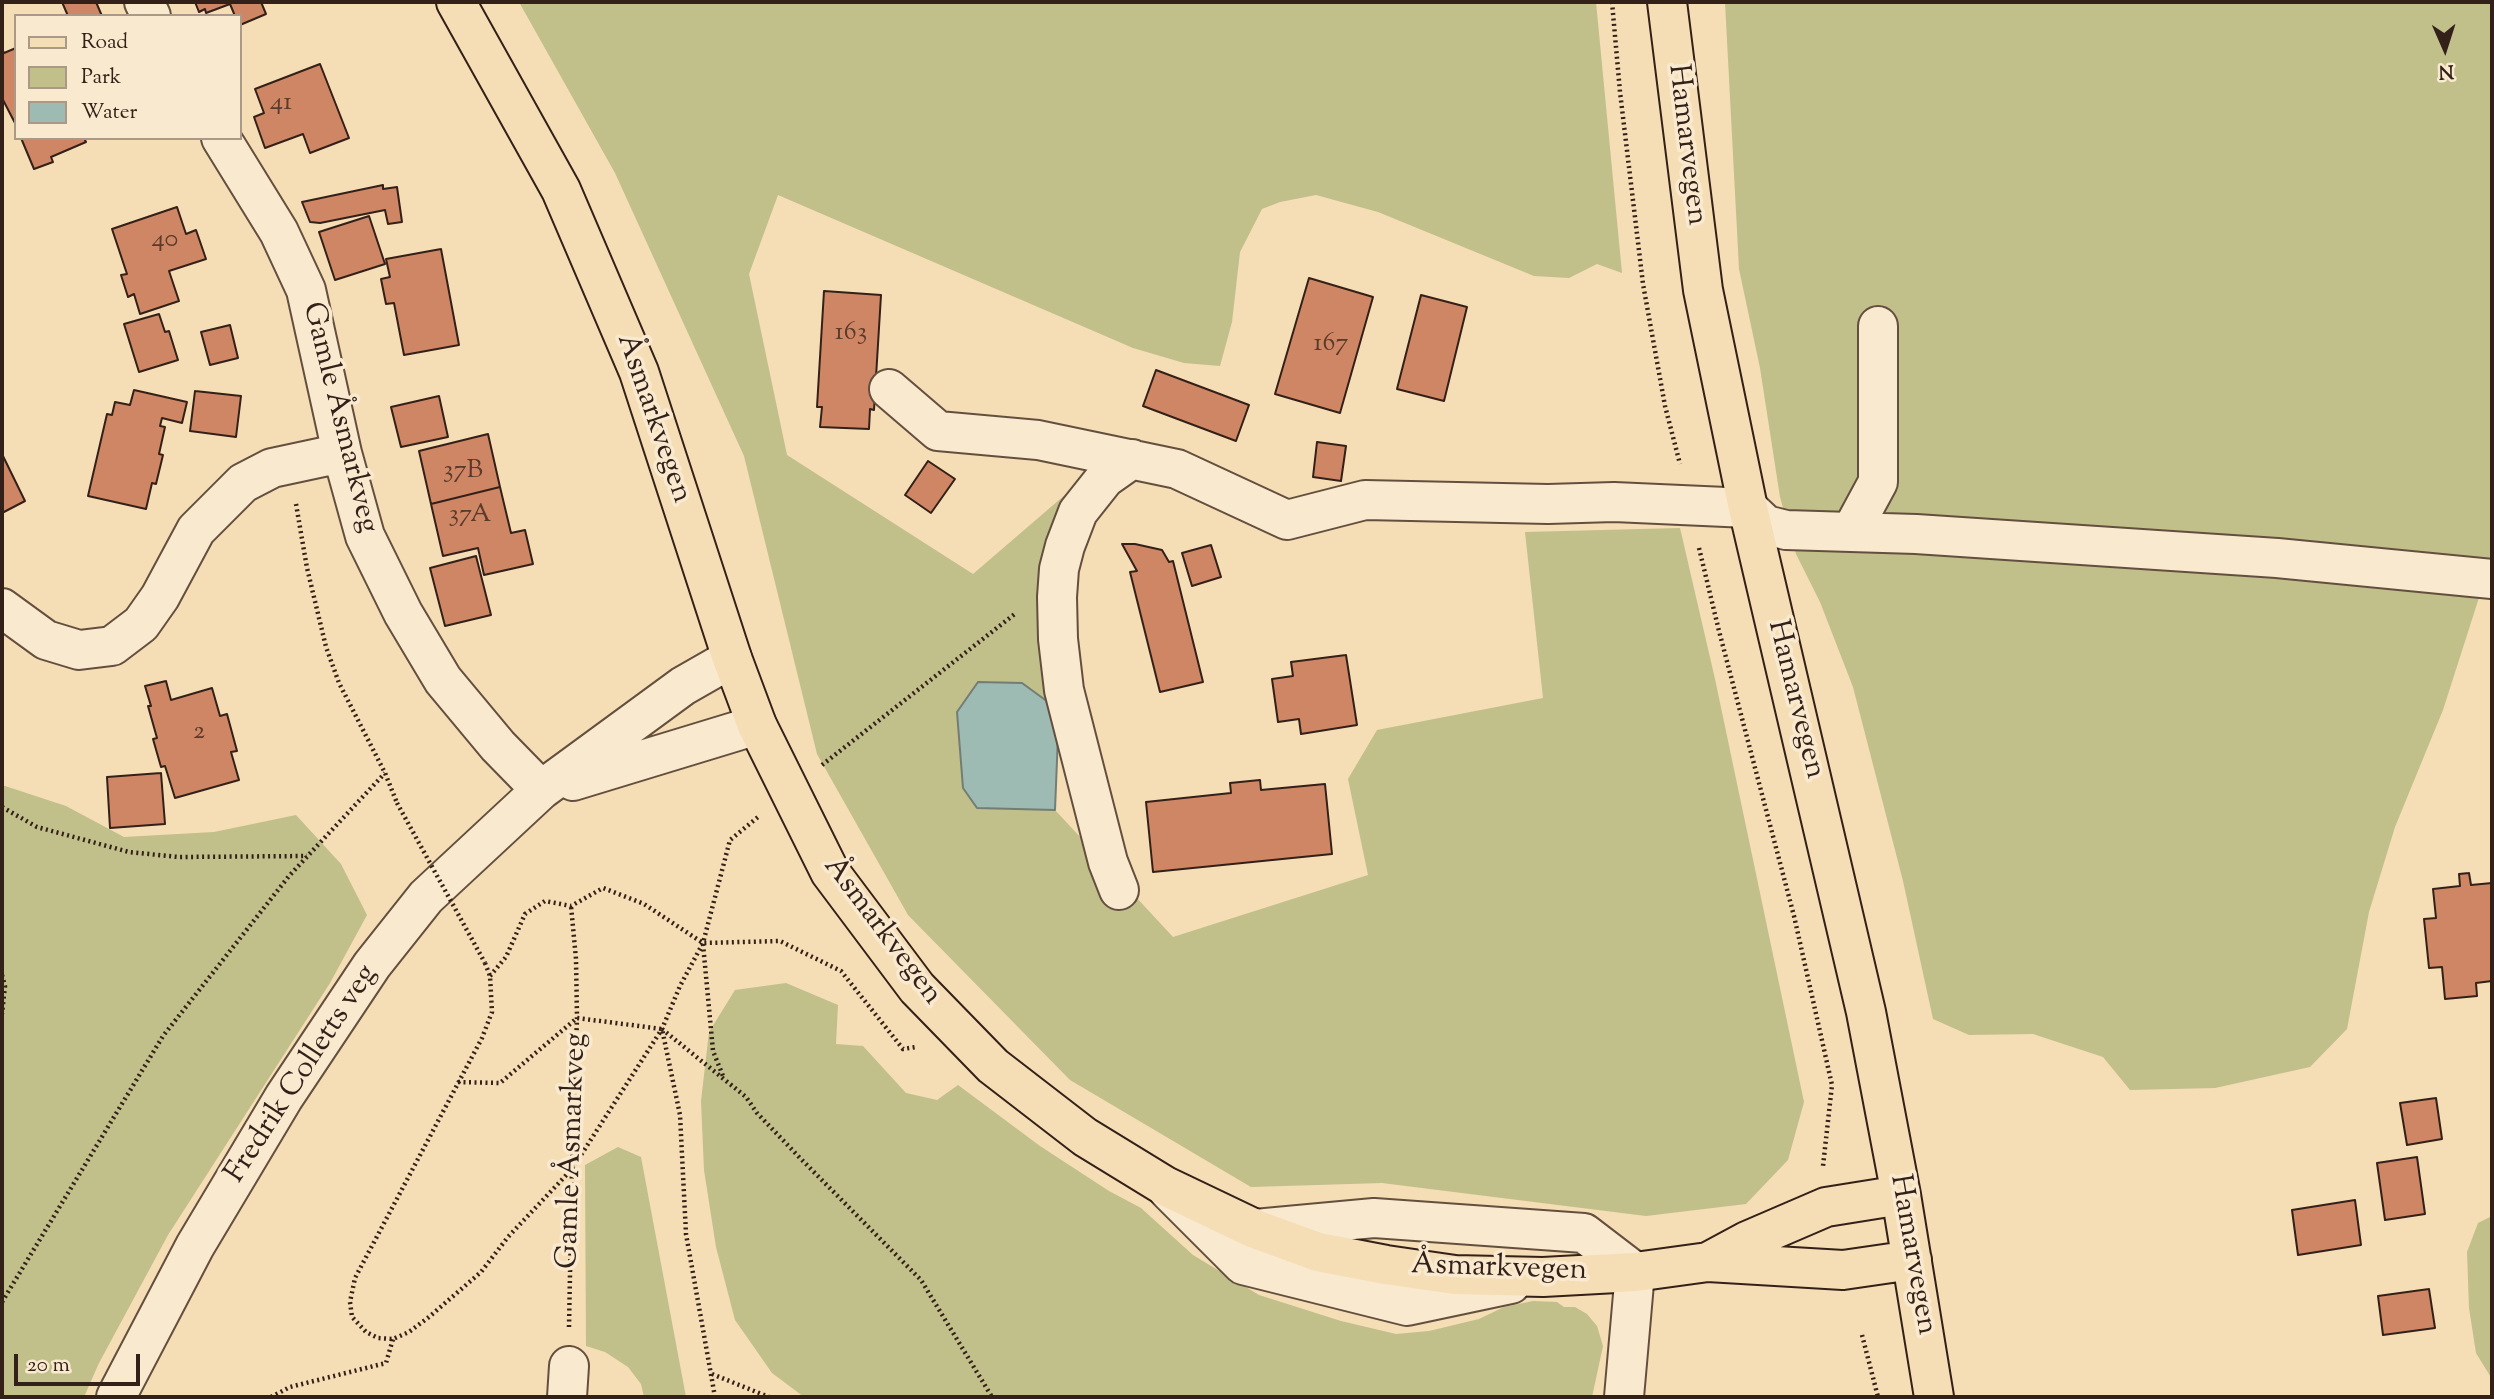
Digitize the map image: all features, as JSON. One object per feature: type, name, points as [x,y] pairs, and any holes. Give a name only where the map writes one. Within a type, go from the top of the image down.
[{"type":"main road","name":"Åsmarkvegen","points":[[456,2],[561,190],[639,372],[732,658],[757,725],[830,872],[917,988],[993,1066],[1085,1137],[1165,1186],[1255,1229],[1318,1252],[1455,1275],[1544,1276],[1635,1272],[1708,1262],[1843,1270],[1912,1260]]},
{"type":"main road","name":"Hamarvegen","points":[[1667,2],[1703,290],[1748,508],[1866,1012],[1901,1195],[1934,1397]]},
{"type":"main road","name":"Åsmarkvegen","points":[[1708,1262],[1747,1241],[1826,1208],[1901,1195]]},
{"type":"street","name":"Gamle Åsmarkveg","points":[[222,140],[279,232],[306,290],[342,453],[365,536],[403,613],[443,680],[498,746],[541,790]]},
{"type":"street","points":[[1851,532],[1878,482],[1878,326]]},
{"type":"street","points":[[889,389],[938,431],[1038,440],[1177,469],[1287,520],[1365,500],[1548,504],[1614,502],[1748,508],[1766,525],[1786,530],[2277,558],[2492,579]]},
{"type":"street","points":[[2,608],[46,640],[79,650],[112,646],[141,624],[160,597],[197,530],[243,483],[272,468],[342,453]]},
{"type":"street","points":[[1119,890],[1108,862],[1064,690],[1058,639],[1058,579],[1065,546],[1078,512],[1105,478],[1132,459]]},
{"type":"street","name":"Fredrik Colletts veg","points":[[116,1397],[195,1246],[263,1131],[372,965],[426,897],[541,790],[683,687],[732,658]]},
{"type":"street","name":"Fredrik Colletts veg","points":[[541,790],[757,725]]},
{"type":"street","points":[[1165,1186],[1243,1265],[1407,1306],[1544,1276]]},
{"type":"street","points":[[1255,1229],[1374,1218],[1584,1233],[1635,1272],[1624,1397]]},
{"type":"path","points":[[1612,2],[1643,284],[1665,406],[1719,631],[1794,916],[1832,1085],[1823,1167]]},
{"type":"path","points":[[293,462],[303,542],[326,647],[339,683],[385,773],[397,803],[490,976],[492,1012],[482,1038],[355,1278],[350,1302],[352,1317],[366,1332],[378,1338],[393,1339],[409,1332],[429,1317],[481,1272],[508,1237],[572,1169],[662,1030],[680,985],[703,943],[730,841],[764,812]]},
{"type":"path","points":[[816,770],[1058,579]]},
{"type":"path","points":[[2,1302],[163,1036],[289,876],[385,773]]},
{"type":"path","points":[[2,807],[37,827],[129,852],[178,857],[308,856]]},
{"type":"path","points":[[490,976],[506,957],[526,914],[545,901],[571,906],[603,888],[644,904],[703,943],[780,942],[841,971],[902,1049],[964,1037]]},
{"type":"path","name":"Gamle Åsmarkveg","points":[[568,1382],[577,1018],[576,959],[571,906]]},
{"type":"path","points":[[703,943],[713,1051],[724,1078]]},
{"type":"path","points":[[2,975],[5,986],[2,1014]]},
{"type":"path","points":[[458,1082],[499,1083],[577,1018],[662,1030],[746,1097],[757,1113],[800,1158],[922,1280],[992,1397]]},
{"type":"path","points":[[662,1030],[680,1115],[686,1234],[715,1397]]},
{"type":"path","points":[[1862,1335],[1878,1397]]},
{"type":"path","points":[[271,1397],[290,1387],[386,1363],[393,1339]]},
{"type":"path","points":[[712,1374],[769,1397]]},
{"type":"green space","points":[[519,2],[1596,2],[1622,273],[1597,264],[1569,278],[1534,276],[1378,212],[1316,195],[1280,202],[1262,209],[1240,252],[1232,322],[1220,366],[1184,363],[1133,348],[778,195],[749,274],[787,455],[973,574],[1066,494],[1100,499],[1064,591],[1059,710],[977,808],[1055,810],[1173,937],[1368,875],[1348,779],[1377,730],[1543,698],[1525,532],[1680,528],[1715,679],[1804,1102],[1788,1160],[1746,1204],[1646,1216],[1382,1183],[1251,1187],[1070,1080],[908,915],[817,754],[744,456],[615,173]]},
{"type":"green space","points":[[1725,2],[2492,2],[2492,557],[2443,710],[2395,827],[2369,912],[2347,1029],[2310,1067],[2215,1088],[2130,1090],[2103,1057],[2033,1034],[1969,1035],[1933,1019],[1903,881],[1853,687],[1820,602],[1796,554],[1780,497],[1760,368],[1739,269]]},
{"type":"green space","points":[[2,785],[66,806],[124,837],[214,832],[296,815],[341,864],[367,915],[330,983],[168,1235],[99,1363],[84,1397],[2,1397]]},
{"type":"green space","points":[[786,983],[838,1005],[836,1044],[863,1046],[906,1093],[937,1100],[958,1085],[1040,1146],[1109,1191],[1141,1208],[1193,1255],[1259,1295],[1341,1321],[1396,1334],[1429,1331],[1479,1319],[1504,1307],[1533,1301],[1557,1302],[1564,1307],[1575,1307],[1587,1314],[1597,1326],[1603,1346],[1592,1397],[804,1397],[772,1373],[735,1320],[716,1247],[704,1170],[701,1101],[709,1032],[735,990]]},
{"type":"green space","points":[[618,1147],[641,1157],[686,1397],[644,1397],[641,1384],[628,1367],[605,1352],[586,1346],[585,1165]]},
{"type":"green space","points":[[2492,1216],[2492,1379],[2476,1353],[2469,1308],[2467,1252],[2478,1223]]},
{"type":"water","points":[[978,682],[1022,683],[1059,710],[1055,810],[977,808],[963,788],[957,712]]},
{"type":"building","points":[[62,2],[96,2],[101,14],[67,14]]},
{"type":"building","points":[[195,2],[261,2],[266,14],[242,24],[242,14],[234,14],[230,4],[206,13],[205,9],[199,12]]},
{"type":"building","points":[[2,49],[4,53],[14,49],[14,121],[2,98]]},
{"type":"building","points":[[320,64],[349,138],[310,153],[303,134],[265,148],[254,117],[264,113],[255,89]]},
{"type":"building","points":[[22,140],[85,140],[86,142],[51,157],[53,162],[34,169]]},
{"type":"building","points":[[383,185],[383,189],[397,187],[402,222],[388,224],[385,210],[320,223],[310,222],[302,202]]},
{"type":"building","points":[[177,207],[186,234],[196,230],[206,259],[169,271],[179,301],[140,314],[134,294],[128,297],[121,275],[127,274],[112,229]]},
{"type":"building","points":[[369,216],[385,264],[335,280],[319,232]]},
{"type":"building","points":[[441,249],[459,345],[404,355],[394,303],[386,304],[381,279],[390,277],[386,259]]},
{"type":"building","points":[[1309,278],[1373,297],[1340,413],[1275,394]]},
{"type":"building","points":[[824,291],[881,295],[874,410],[870,409],[869,429],[820,427],[822,407],[817,407]]},
{"type":"building","points":[[1421,295],[1467,307],[1444,401],[1397,389]]},
{"type":"building","points":[[159,314],[165,332],[169,331],[178,360],[139,372],[124,324]]},
{"type":"building","points":[[230,325],[238,358],[210,365],[201,332]]},
{"type":"building","points":[[1156,370],[1249,405],[1236,441],[1143,406]]},
{"type":"building","points":[[134,390],[187,402],[182,423],[162,418],[160,426],[165,427],[159,454],[163,455],[146,509],[88,496],[107,414],[112,415],[115,402],[130,405]]},
{"type":"building","points":[[195,391],[241,396],[236,437],[190,431]]},
{"type":"building","points":[[439,396],[448,437],[401,447],[391,407]]},
{"type":"building","points":[[488,434],[500,487],[431,504],[419,451]]},
{"type":"building","points":[[1317,442],[1346,446],[1341,481],[1313,477]]},
{"type":"building","points":[[2,454],[25,501],[2,513]]},
{"type":"building","points":[[928,461],[955,479],[931,513],[905,495]]},
{"type":"building","points":[[500,487],[511,533],[525,530],[533,564],[484,575],[478,548],[443,556],[431,504]]},
{"type":"building","points":[[1122,544],[1162,550],[1169,562],[1173,561],[1203,682],[1160,692],[1130,572],[1137,571]]},
{"type":"building","points":[[1211,545],[1221,577],[1192,586],[1182,553]]},
{"type":"building","points":[[476,556],[491,615],[445,626],[430,568]]},
{"type":"building","points":[[1346,655],[1357,725],[1301,734],[1299,719],[1278,722],[1272,679],[1293,676],[1291,662]]},
{"type":"building","points":[[166,681],[171,700],[212,688],[220,716],[227,714],[237,751],[231,752],[239,780],[175,798],[165,766],[161,767],[153,739],[157,738],[145,686]]},
{"type":"building","points":[[161,773],[165,824],[110,828],[107,777]]},
{"type":"building","points":[[1260,780],[1261,790],[1325,784],[1332,854],[1153,872],[1146,802],[1231,793],[1230,783]]},
{"type":"building","points":[[2469,873],[2471,885],[2492,883],[2492,981],[2476,983],[2477,996],[2445,999],[2442,967],[2429,968],[2424,919],[2436,918],[2433,889],[2460,886],[2459,874]]},
{"type":"building","points":[[2436,1098],[2442,1139],[2407,1145],[2400,1103]]},
{"type":"building","points":[[2417,1157],[2425,1214],[2385,1220],[2377,1163]]},
{"type":"building","points":[[2355,1200],[2361,1245],[2298,1255],[2292,1210]]},
{"type":"building","points":[[2429,1289],[2435,1328],[2383,1335],[2378,1296]]}]
